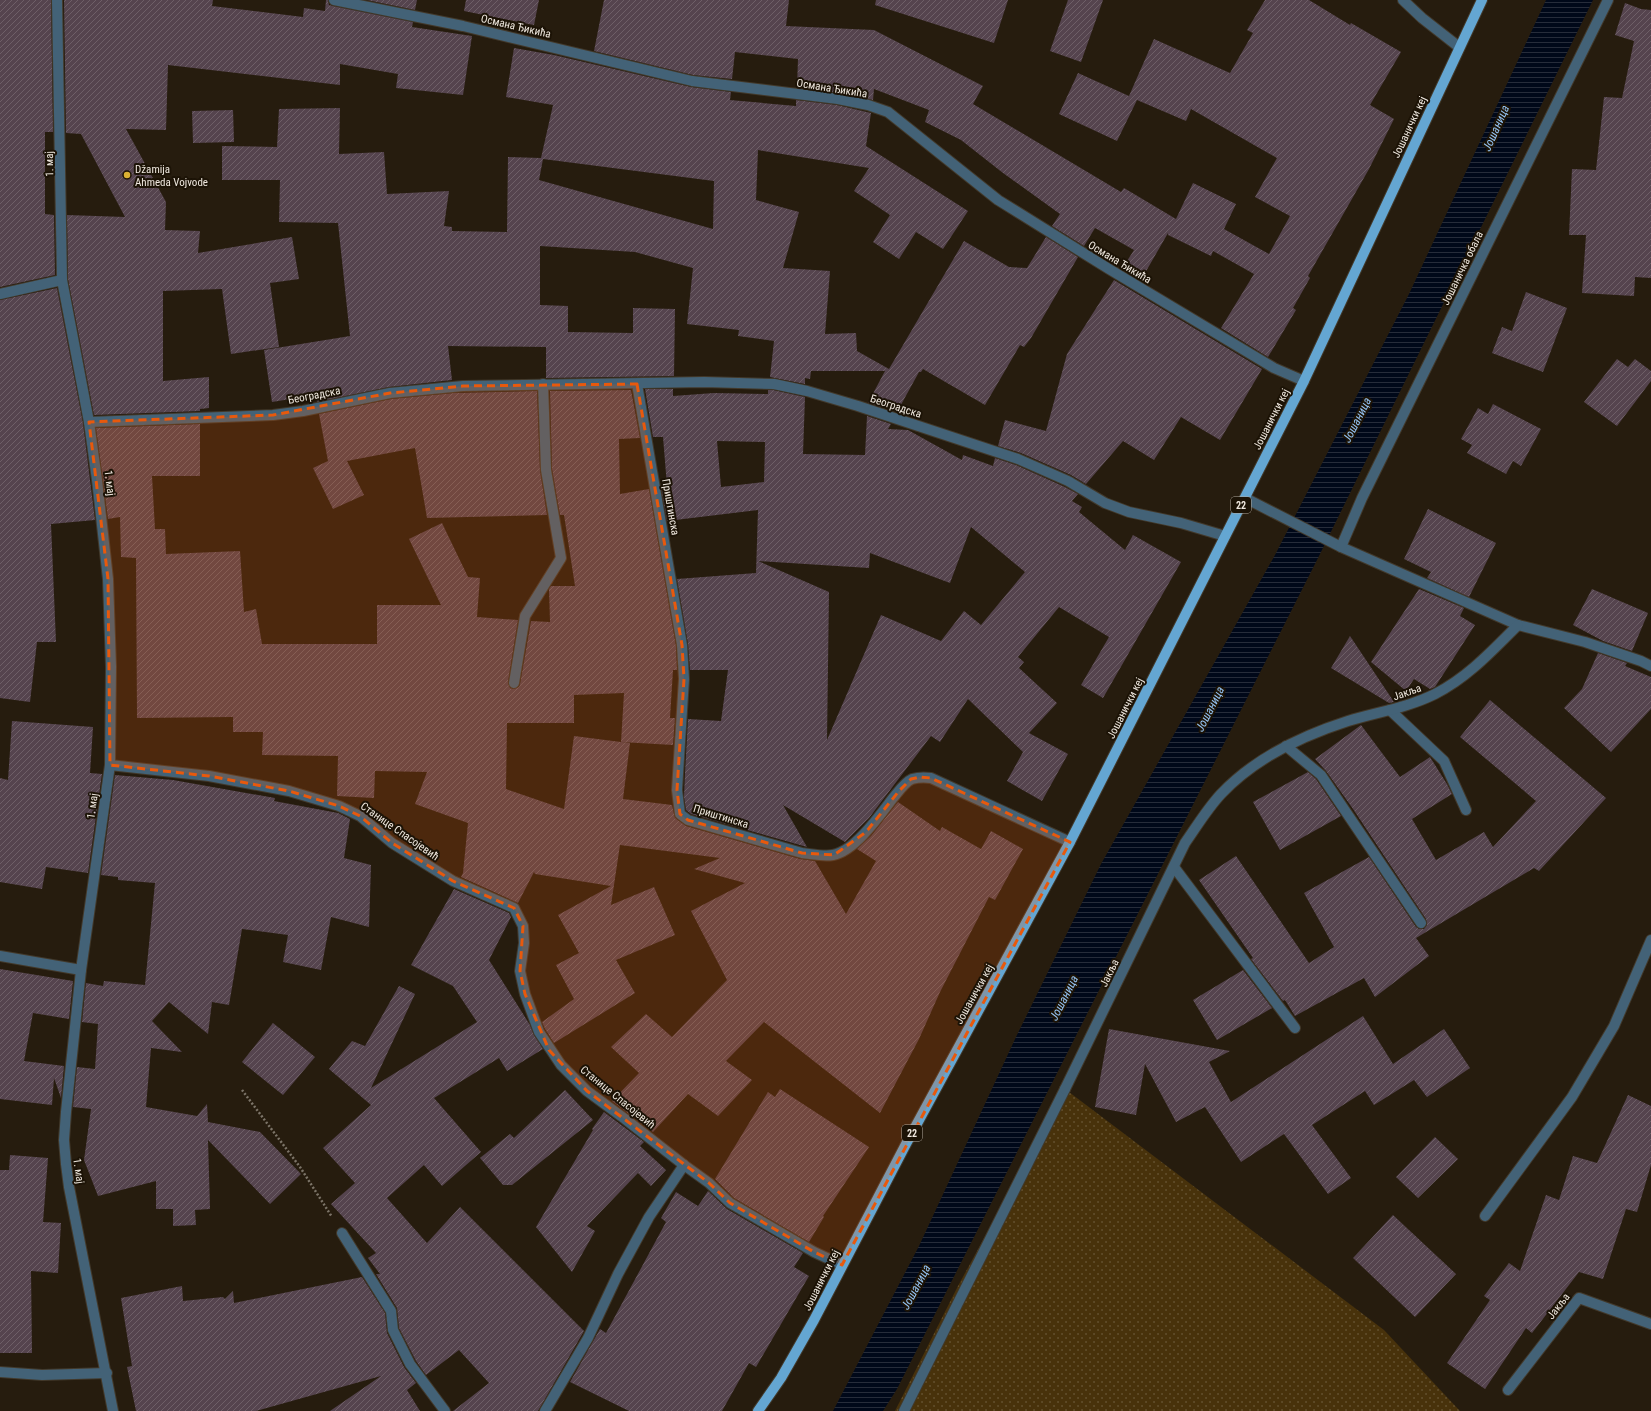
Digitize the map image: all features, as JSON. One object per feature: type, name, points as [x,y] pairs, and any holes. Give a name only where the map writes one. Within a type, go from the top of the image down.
[{"type":"main road","name":"Јошанички кеј","points":[[758,1411],[781,1378],[1070,842],[1304,382],[1482,0]]},
{"type":"street","name":"1. мај","points":[[57,0],[62,280],[89,422],[101,510],[108,579],[111,667],[110,765],[81,970],[64,1140],[66,1164],[107,1373],[113,1411]]},
{"type":"street","name":"Османа Ђикића","points":[[334,0],[463,26],[692,81],[838,99],[868,105],[888,112],[998,200],[1096,262],[1274,368],[1304,382]]},
{"type":"street","points":[[1403,0],[1422,18],[1459,47]]},
{"type":"street","name":"Јошаничка обала","points":[[1337,545],[1362,498],[1608,0]]},
{"type":"street","points":[[0,294],[62,280]]},
{"type":"street","name":"Београдска","points":[[89,422],[273,415],[303,411],[390,393],[463,386],[704,382],[774,384],[807,391],[1018,459],[1068,481],[1105,503],[1129,512],[1181,523],[1225,536]]},
{"type":"street","points":[[514,683],[525,616],[561,558],[546,470],[542,384]]},
{"type":"street","name":"Приштинска","points":[[637,384],[682,645],[684,679],[677,790],[680,814],[688,820],[802,853],[820,856],[834,855],[848,848],[866,832],[899,791],[911,780],[920,777],[931,778],[1070,842]]},
{"type":"street","points":[[1245,498],[1337,545],[1405,577],[1518,625],[1585,642],[1641,661],[1651,666]]},
{"type":"street","name":"Јакља","points":[[904,1411],[1189,837],[1205,813],[1222,793],[1262,758],[1316,732],[1348,721],[1413,704],[1435,694],[1479,664],[1518,625]]},
{"type":"street","points":[[1390,710],[1444,761],[1466,810]]},
{"type":"street","points":[[1286,746],[1322,775],[1421,923]]},
{"type":"street","name":"Станице Спасојевић","points":[[110,765],[209,776],[289,791],[339,806],[360,816],[392,843],[453,882],[514,908],[522,926],[524,943],[520,972],[525,994],[539,1032],[549,1050],[561,1065],[587,1091],[709,1183],[730,1203],[814,1252],[842,1265]]},
{"type":"street","points":[[1174,867],[1295,1028]]},
{"type":"street","points":[[1485,1216],[1572,1097],[1614,1026],[1651,940]]},
{"type":"street","points":[[0,956],[81,970]]},
{"type":"street","points":[[545,1411],[588,1338],[618,1274],[649,1217],[684,1165]]},
{"type":"street","points":[[342,1233],[391,1310],[393,1330],[410,1364],[446,1411]]},
{"type":"street","name":"Јакља","points":[[1508,1390],[1579,1298],[1651,1324]]},
{"type":"street","points":[[0,1372],[42,1375],[107,1373]]},
{"type":"path","points":[[242,1090],[300,1167],[342,1233]]},
{"type":"highlighted area","points":[[637,384],[682,645],[684,679],[677,790],[680,814],[688,820],[802,853],[834,855],[866,832],[899,791],[911,779],[920,777],[931,778],[1070,842],[842,1265],[814,1252],[730,1203],[709,1183],[587,1091],[549,1050],[525,994],[520,971],[523,926],[514,908],[453,881],[392,843],[360,816],[339,806],[289,791],[209,776],[110,765],[108,579],[89,422],[273,415],[390,393],[463,386]]},
{"type":"shaded area","points":[[1065,1089],[1384,1330],[1460,1411],[895,1411],[958,1286]]},
{"type":"water","name":"Јошаница","points":[[1546,0],[1593,0],[1318,558],[897,1389],[883,1411],[833,1411],[919,1246],[1016,1037],[1101,864],[1275,555],[1409,294]]},
{"type":"building","points":[[0,0],[51,0],[53,132],[45,132],[45,214],[54,215],[55,275],[0,287]]},
{"type":"building","points":[[64,0],[213,0],[212,6],[303,17],[304,8],[325,11],[326,0],[328,0],[329,5],[413,22],[412,27],[472,36],[463,95],[396,88],[398,74],[340,64],[340,85],[168,65],[166,130],[126,129],[166,202],[165,230],[200,231],[198,253],[292,237],[299,279],[270,283],[279,347],[231,354],[222,289],[163,291],[163,381],[209,377],[209,408],[200,409],[200,411],[94,415],[68,279],[67,215],[125,217],[81,134],[66,133]]},
{"type":"building","points":[[367,0],[417,0],[415,10]]},
{"type":"building","points":[[466,0],[539,0],[534,25],[464,11]]},
{"type":"building","points":[[604,0],[789,0],[786,26],[874,30],[983,86],[973,104],[1121,192],[1124,188],[1176,219],[1193,183],[1236,204],[1224,229],[1269,254],[1290,216],[1255,197],[1277,158],[1191,109],[1186,121],[1137,100],[1117,141],[1059,114],[1078,73],[1129,96],[1154,39],[1230,73],[1253,33],[1247,30],[1265,0],[1309,0],[1350,25],[1351,23],[1401,52],[1370,105],[1394,119],[1369,169],[1308,276],[1310,278],[1293,308],[1296,310],[1268,357],[1221,328],[1254,274],[1213,251],[1211,256],[1168,235],[1168,233],[1141,280],[1122,269],[1134,250],[1095,228],[1084,246],[1052,226],[1060,214],[1003,173],[961,140],[925,122],[929,110],[874,89],[873,100],[797,87],[798,59],[735,52],[732,79],[693,75],[594,51]]},
{"type":"building","points":[[876,0],[1008,0],[994,43],[875,5]]},
{"type":"building","points":[[1068,0],[1103,0],[1081,62],[1050,51]]},
{"type":"building","points":[[1625,3],[1641,9],[1651,10],[1651,278],[1635,277],[1634,296],[1582,293],[1586,235],[1569,235],[1572,169],[1596,170],[1604,97],[1622,98],[1634,41],[1615,35]]},
{"type":"building","points":[[514,48],[554,55],[691,87],[731,92],[730,100],[796,106],[796,100],[837,105],[871,113],[866,146],[968,211],[943,249],[916,232],[899,259],[873,242],[890,215],[854,191],[869,168],[758,150],[756,200],[799,212],[783,268],[830,271],[825,334],[856,333],[857,351],[889,369],[964,241],[1009,267],[1027,268],[1046,237],[1078,257],[1031,338],[1024,347],[1020,345],[985,405],[923,369],[919,372],[897,412],[868,403],[885,371],[811,371],[810,379],[805,378],[805,384],[770,377],[774,341],[738,336],[739,330],[687,324],[693,268],[635,252],[540,246],[540,305],[568,306],[568,332],[633,333],[633,308],[675,309],[674,376],[546,378],[546,347],[448,346],[452,380],[389,387],[317,402],[315,395],[272,402],[264,350],[350,336],[338,223],[279,222],[280,180],[222,180],[222,146],[277,147],[279,109],[340,108],[339,154],[384,152],[387,194],[449,191],[444,226],[452,227],[452,231],[507,232],[508,157],[541,158],[553,105],[506,97]],"holes":[[[543,159],[714,181],[713,229],[539,180]]]},
{"type":"building","points":[[233,110],[234,142],[193,143],[192,111]]},
{"type":"building","points":[[1114,280],[1262,369],[1220,440],[1181,417],[1154,460],[1123,441],[1086,484],[1071,475],[1021,453],[998,446],[1005,420],[1046,431],[1067,354]]},
{"type":"building","points":[[57,288],[83,423],[95,520],[51,524],[56,642],[37,642],[30,702],[0,698],[0,300]]},
{"type":"building","points":[[1526,292],[1567,308],[1543,372],[1492,353],[1502,327],[1512,331]]},
{"type":"building","points":[[1617,359],[1628,367],[1635,359],[1651,371],[1651,381],[1617,426],[1584,402]]},
{"type":"building","points":[[645,389],[673,389],[673,396],[714,393],[768,394],[768,390],[773,390],[805,397],[803,454],[865,455],[867,416],[891,424],[888,429],[908,430],[962,460],[963,455],[993,466],[995,458],[1016,465],[1065,487],[1078,494],[1072,501],[1082,507],[1079,512],[1125,550],[1133,535],[1181,562],[1103,698],[1081,685],[1109,637],[1059,607],[1018,657],[1024,662],[1019,668],[1057,703],[1029,733],[1068,754],[1042,801],[1007,781],[1023,752],[968,699],[940,742],[931,736],[869,818],[845,842],[783,805],[807,847],[691,814],[686,810],[684,797],[688,719],[721,721],[728,670],[690,670],[688,644],[677,579],[756,573],[758,510],[667,521],[661,487],[667,486],[663,437],[653,437]],"holes":[[[717,441],[765,442],[764,482],[721,487]],[[971,527],[1025,572],[981,625],[964,611],[941,641],[881,615],[827,740],[829,592],[758,561],[869,568],[870,553],[950,583]]]},
{"type":"building","points":[[631,390],[640,438],[619,439],[620,494],[649,489],[676,646],[677,670],[673,670],[670,718],[675,718],[673,745],[621,742],[630,743],[623,799],[672,805],[675,818],[686,826],[800,859],[815,861],[846,914],[876,861],[857,849],[871,836],[898,802],[940,831],[942,827],[981,849],[991,831],[1023,849],[995,900],[989,897],[940,992],[919,1039],[880,1113],[764,1022],[726,1061],[752,1080],[718,1116],[688,1094],[653,1132],[612,1101],[639,1073],[611,1047],[646,1014],[672,1037],[727,980],[691,911],[745,883],[694,869],[720,858],[620,845],[611,905],[654,887],[675,935],[616,960],[635,993],[554,1043],[542,1022],[574,999],[556,965],[579,953],[558,915],[611,886],[535,874],[534,872],[518,903],[461,877],[463,873],[468,823],[415,804],[427,772],[375,771],[374,798],[337,796],[338,756],[262,755],[263,732],[233,732],[233,717],[137,718],[136,558],[121,557],[120,517],[108,519],[96,428],[200,424],[200,476],[152,476],[155,529],[165,529],[166,554],[240,551],[244,612],[256,609],[262,644],[377,644],[377,605],[441,605],[409,539],[442,523],[468,577],[480,578],[477,617],[518,620],[508,682],[510,688],[513,689],[519,687],[520,684],[531,621],[550,622],[549,589],[551,586],[575,586],[564,515],[560,515],[552,469],[550,391]],"holes":[[[624,693],[621,742],[574,736],[564,809],[506,789],[507,723],[574,723],[574,695]]]},
{"type":"building","points":[[537,391],[540,470],[547,515],[427,518],[415,448],[347,461],[364,495],[333,509],[313,468],[328,461],[319,414],[391,399],[454,393]]},
{"type":"building","points":[[1493,404],[1541,429],[1521,466],[1513,461],[1506,474],[1467,453],[1472,445],[1461,439],[1478,408],[1488,414]]},
{"type":"building","points":[[1428,509],[1496,543],[1469,597],[1427,578],[1431,572],[1404,559]]},
{"type":"building","points":[[1419,589],[1464,608],[1460,616],[1475,625],[1435,687],[1430,689],[1414,679],[1406,691],[1371,662]]},
{"type":"building","points":[[1592,589],[1648,613],[1632,651],[1603,641],[1573,625]]},
{"type":"building","points":[[1350,636],[1394,702],[1389,703],[1331,668]]},
{"type":"building","points":[[1598,653],[1627,663],[1625,666],[1651,677],[1651,709],[1611,752],[1564,708],[1582,689]]},
{"type":"building","points":[[1490,700],[1606,798],[1539,871],[1534,868],[1416,938],[1429,956],[1375,997],[1364,978],[1295,1016],[1285,1000],[1283,1001],[1251,959],[1253,958],[1199,880],[1236,856],[1309,963],[1334,947],[1304,893],[1369,857],[1416,927],[1419,929],[1424,929],[1427,925],[1426,919],[1353,809],[1326,771],[1315,759],[1361,725],[1400,777],[1430,757],[1452,794],[1412,819],[1436,860],[1484,832],[1493,847],[1536,801],[1460,737]]},
{"type":"building","points":[[12,721],[93,727],[90,773],[102,774],[88,873],[46,867],[42,889],[0,882],[0,778],[8,780]]},
{"type":"building","points":[[1308,772],[1316,779],[1341,816],[1280,850],[1253,802]]},
{"type":"building","points":[[115,775],[173,780],[275,798],[274,801],[338,813],[350,819],[344,858],[371,865],[369,927],[331,917],[321,970],[283,962],[288,935],[242,929],[229,1005],[212,1002],[208,1034],[169,1002],[152,1021],[182,1052],[151,1048],[146,1107],[197,1116],[207,1104],[208,1122],[260,1132],[301,1174],[270,1204],[208,1140],[210,1209],[195,1210],[196,1225],[173,1226],[173,1209],[156,1209],[156,1181],[98,1196],[84,1160],[91,1109],[73,1107],[77,1067],[95,1069],[98,1024],[82,1022],[86,983],[103,986],[104,981],[145,985],[155,883],[118,880],[118,877],[101,875]]},
{"type":"building","points":[[454,889],[509,913],[511,917],[489,960],[530,1025],[534,1035],[543,1049],[507,1071],[499,1058],[434,1098],[481,1152],[442,1186],[424,1165],[387,1198],[427,1243],[460,1207],[584,1331],[538,1411],[453,1411],[489,1383],[459,1350],[426,1375],[416,1361],[399,1328],[397,1308],[376,1274],[380,1274],[368,1258],[376,1253],[331,1204],[355,1183],[323,1148],[371,1105],[329,1069],[352,1041],[365,1046],[399,986],[415,994],[371,1088],[477,1022],[453,986],[411,965]]},
{"type":"building","points":[[0,969],[73,981],[69,1019],[33,1013],[24,1061],[64,1066],[61,1098],[54,1078],[52,1105],[0,1099]]},
{"type":"building","points":[[1243,970],[1272,1008],[1217,1040],[1193,1000]]},
{"type":"building","points":[[1363,1016],[1393,1064],[1444,1029],[1470,1068],[1427,1097],[1414,1080],[1374,1105],[1365,1091],[1312,1125],[1351,1178],[1328,1194],[1284,1134],[1241,1162],[1205,1107],[1176,1122],[1145,1064],[1136,1115],[1095,1107],[1109,1029],[1230,1051],[1209,1062],[1231,1102]]},
{"type":"building","points":[[273,1023],[315,1057],[283,1095],[242,1062]]},
{"type":"building","points":[[780,1089],[869,1147],[823,1216],[824,1217],[809,1242],[734,1198],[715,1179],[768,1092],[775,1097]]},
{"type":"building","points":[[565,1090],[593,1120],[512,1185],[503,1185],[480,1158],[510,1134],[514,1138]]},
{"type":"building","points":[[1628,1095],[1651,1106],[1651,1165],[1637,1212],[1626,1209],[1603,1279],[1579,1272],[1532,1333],[1526,1328],[1485,1389],[1447,1363],[1490,1300],[1484,1296],[1509,1263],[1520,1271],[1546,1195],[1559,1200],[1573,1156],[1597,1163]]},
{"type":"building","points":[[604,1112],[644,1142],[640,1146],[666,1170],[651,1186],[638,1173],[587,1226],[595,1231],[572,1272],[536,1227],[593,1130],[592,1129]]},
{"type":"building","points":[[1435,1137],[1458,1159],[1418,1198],[1396,1177]]},
{"type":"building","points":[[10,1155],[48,1158],[43,1222],[61,1223],[58,1273],[31,1271],[32,1353],[0,1353],[0,1170],[9,1170]]},
{"type":"building","points":[[708,1191],[727,1209],[803,1253],[794,1267],[809,1276],[756,1367],[749,1363],[722,1411],[629,1411],[570,1382],[600,1329],[606,1333],[666,1222],[661,1218],[676,1192],[698,1206]]},
{"type":"building","points":[[1393,1215],[1456,1274],[1415,1317],[1353,1258]]},
{"type":"building","points":[[362,1277],[385,1313],[387,1333],[404,1367],[416,1383],[407,1390],[420,1411],[330,1411],[381,1376],[256,1411],[136,1411],[127,1367],[132,1366],[121,1298],[182,1286],[183,1301],[223,1297],[225,1299],[233,1291],[234,1303]]},
{"type":"place","name":"Džamija Ahmeda Vojvode","points":[[127,175]]}]
